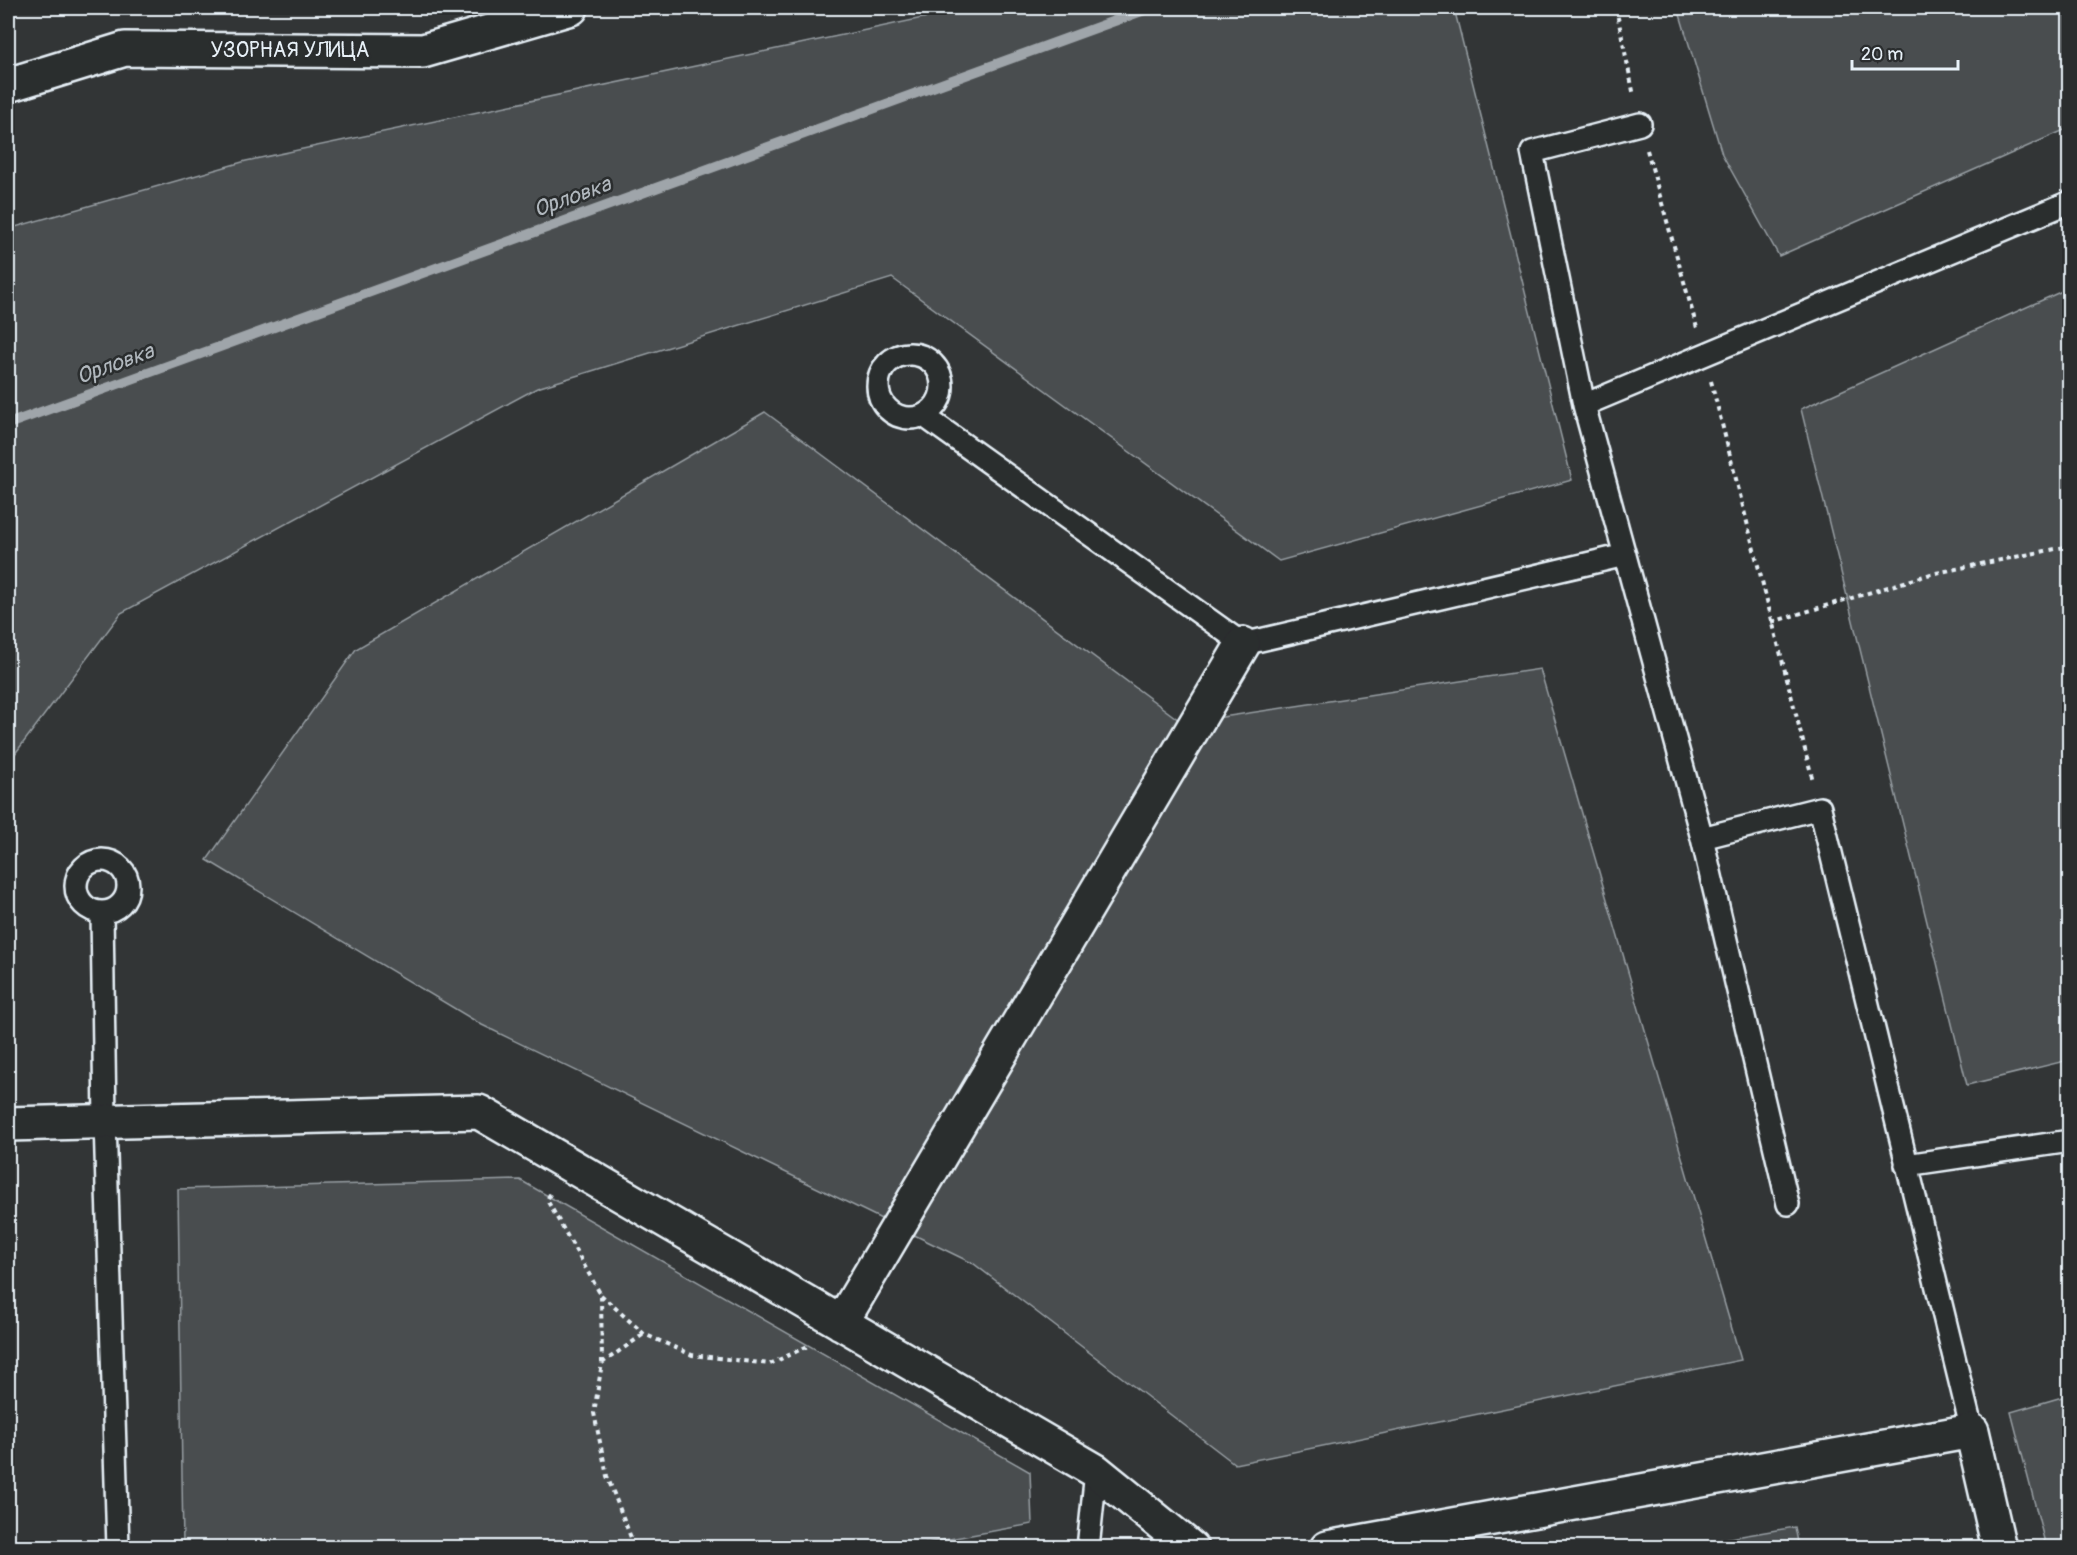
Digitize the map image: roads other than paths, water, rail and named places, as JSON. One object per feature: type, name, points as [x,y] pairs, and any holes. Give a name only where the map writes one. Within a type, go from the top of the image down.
[{"type":"street","name":"УЗОРНАЯ УЛИЦА","points":[[8,85],[125,49],[423,51],[571,8]]},
{"type":"street","points":[[841,1323],[1243,644]]},
{"type":"street","points":[[8,1124],[479,1112],[1096,1471],[1191,1548]]},
{"type":"street","points":[[1327,1548],[1972,1431],[1999,1548]]},
{"type":"lane","points":[[1640,124],[1532,152],[1584,405],[1702,838],[1788,1203]]},
{"type":"lane","points":[[1584,405],[2070,202]]},
{"type":"lane","points":[[924,416],[1243,644],[1625,555]]},
{"type":"lane","points":[[1702,838],[1820,808],[1972,1431]]},
{"type":"lane","points":[[102,912],[105,1121],[118,1548]]},
{"type":"lane","points":[[1906,1165],[2070,1142]]},
{"type":"lane","points":[[1088,1548],[1096,1471]]},
{"type":"waterway","name":"Орловка","points":[[8,424],[1150,8]]}]
